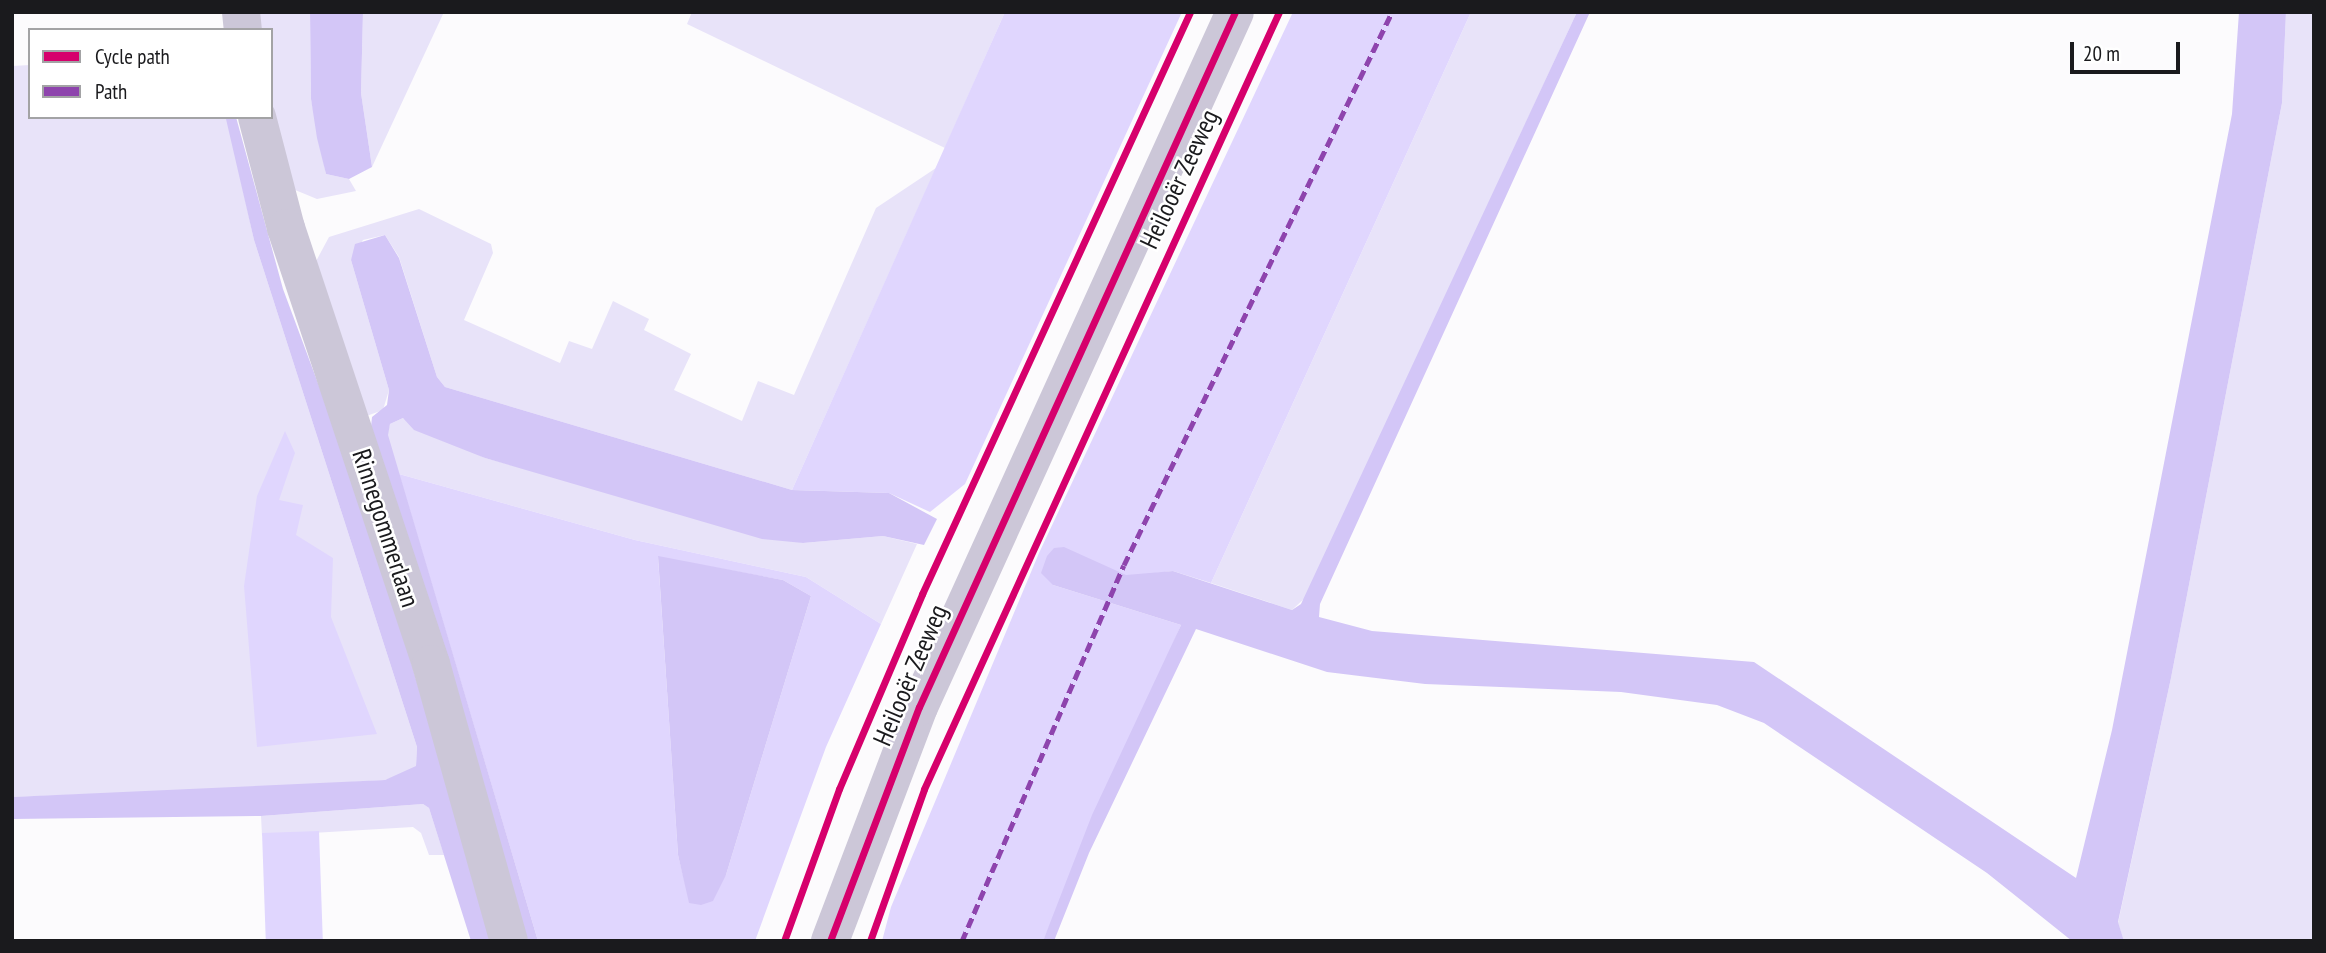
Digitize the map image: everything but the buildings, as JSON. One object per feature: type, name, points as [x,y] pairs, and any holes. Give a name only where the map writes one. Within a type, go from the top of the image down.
[{"type":"street","name":"Heilooër Zeeweg","points":[[830,941],[919,706],[1235,12]]},
{"type":"street","name":"Rinnegommerlaan","points":[[258,119],[286,228],[431,664],[509,941]]},
{"type":"shaded area","points":[[250,12],[310,12],[311,99],[326,174],[349,179],[356,191],[317,199],[283,185],[271,119],[273,28],[251,28]]},
{"type":"shaded area","points":[[310,12],[363,12],[361,93],[372,167],[349,179],[326,174],[317,138],[311,99]]},
{"type":"shaded area","points":[[363,12],[444,12],[372,167],[361,93]]},
{"type":"shaded area","points":[[692,12],[1005,12],[945,148],[687,24]]},
{"type":"shaded area","points":[[1005,12],[1182,12],[965,484],[930,512],[889,493],[792,490]]},
{"type":"shaded area","points":[[1293,12],[1471,12],[1211,583],[1173,571],[1053,585],[1181,625],[1043,941],[882,941],[891,907],[1039,553]]},
{"type":"shaded area","points":[[1471,12],[1577,12],[1307,596],[1292,610],[1211,583]]},
{"type":"shaded area","points":[[1577,12],[1590,12],[1320,604],[1319,617],[1372,631],[1754,662],[2076,878],[2112,730],[2232,114],[2239,12],[2286,12],[2282,103],[2171,678],[2118,922],[2124,941],[2072,941],[1987,873],[1764,723],[1717,705],[1621,692],[1425,684],[1327,672],[1196,629],[1089,853],[1054,941],[1043,941],[1092,815],[1181,625],[1053,585],[1041,573],[1047,556],[1054,548],[1064,547],[1126,575],[1173,571],[1292,610],[1301,604]]},
{"type":"shaded area","points":[[2286,12],[2314,12],[2314,941],[2124,941],[2118,923],[2171,678],[2282,103]]},
{"type":"shaded area","points":[[28,65],[28,119],[227,119],[254,240],[417,747],[416,767],[404,774],[385,780],[232,789],[12,797],[12,66]]},
{"type":"shaded area","points":[[226,119],[237,119],[283,289],[371,526],[493,941],[471,941],[429,808],[423,804],[261,816],[12,819],[12,797],[385,780],[416,766],[417,747],[254,240]]},
{"type":"shaded area","points":[[936,168],[792,490],[445,387],[437,377],[399,257],[385,235],[363,240],[351,260],[389,390],[383,410],[361,418],[314,265],[329,237],[419,209],[491,244],[493,253],[464,320],[560,363],[569,341],[592,349],[613,301],[649,319],[644,330],[691,354],[674,390],[742,421],[758,381],[794,395],[876,208]]},
{"type":"shaded area","points":[[385,235],[399,258],[437,377],[445,387],[792,490],[889,493],[937,519],[924,545],[883,536],[803,543],[762,539],[485,458],[414,430],[403,418],[390,424],[388,435],[538,941],[528,941],[371,427],[372,417],[387,405],[389,390],[351,260],[355,244]]},
{"type":"shaded area","points":[[403,418],[485,458],[803,543],[883,536],[917,544],[881,624],[806,577],[635,540],[399,474],[387,435],[390,424]]},
{"type":"shaded area","points":[[285,431],[295,453],[279,500],[303,505],[296,535],[333,558],[331,617],[377,734],[257,747],[244,586],[257,496]]},
{"type":"shaded area","points":[[399,474],[635,540],[806,577],[881,624],[826,747],[755,941],[538,941]],"holes":[[[658,557],[783,580],[811,596],[726,875],[690,903],[678,855]]]},
{"type":"shaded area","points":[[658,556],[783,580],[811,596],[726,875],[713,901],[701,905],[689,903],[678,855]]},
{"type":"shaded area","points":[[423,804],[429,808],[444,855],[429,855],[421,833],[413,827],[262,836],[261,816]]},
{"type":"shaded area","points":[[319,831],[323,941],[266,941],[262,833]]},
{"type":"marked path","points":[[962,941],[1124,565],[1392,12]]},
{"type":"cycle path","points":[[784,941],[839,789],[922,594],[1190,12]]},
{"type":"cycle path","points":[[830,941],[919,707],[1235,12]]},
{"type":"cycle path","points":[[870,941],[924,789],[1279,12]]}]
